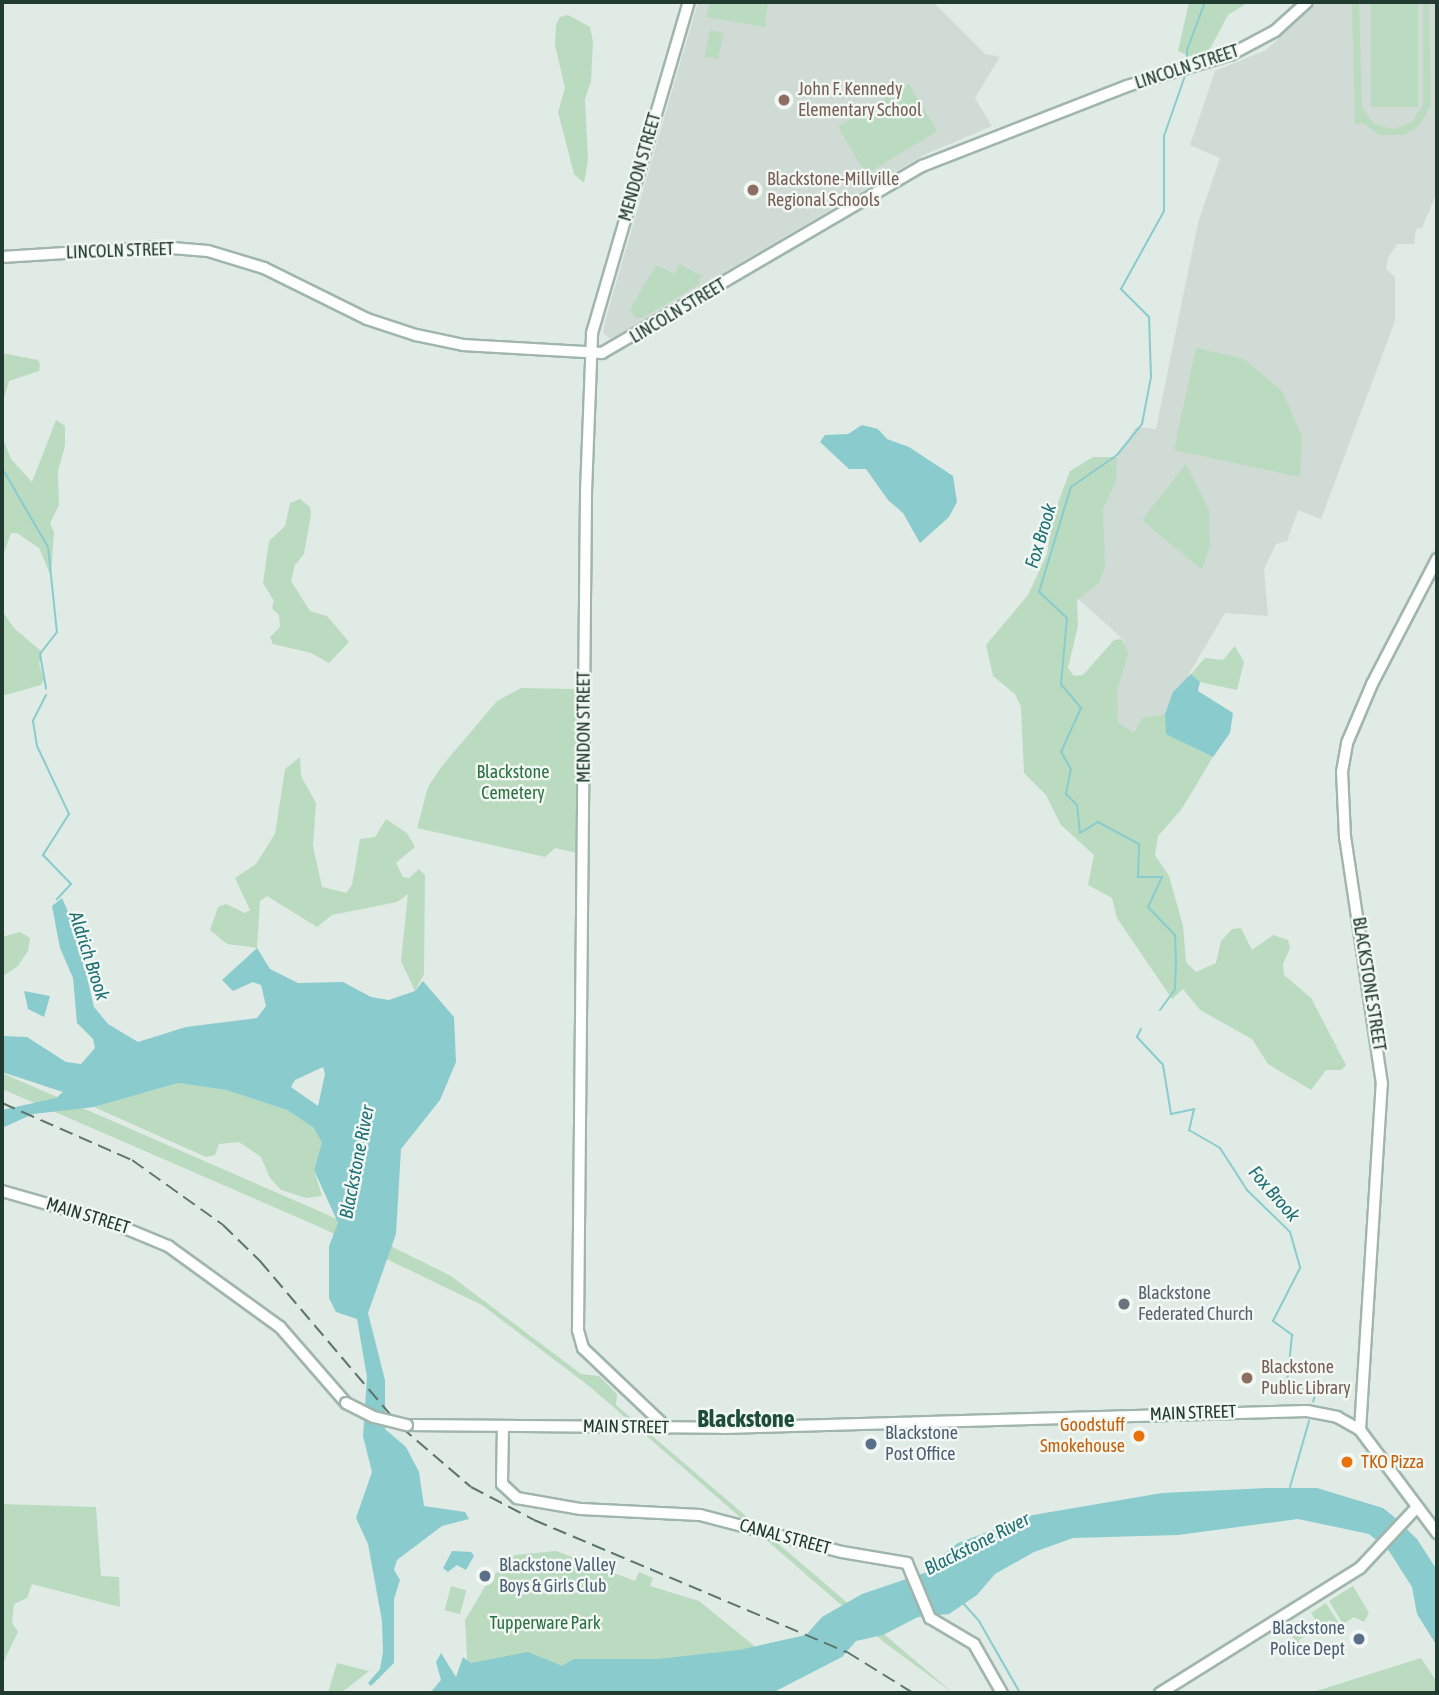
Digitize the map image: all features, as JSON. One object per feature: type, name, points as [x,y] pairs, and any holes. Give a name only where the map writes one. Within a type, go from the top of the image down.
[{"type":"main road","name":"MENDON STREET","points":[[667,1428],[583,1348],[578,1330],[589,354],[689,2]]},
{"type":"main road","name":"LINCOLN STREET","points":[[2,257],[160,247],[208,251],[258,266],[367,319],[424,337],[589,354],[623,344],[943,155],[1263,39],[1307,2]]},
{"type":"main road","name":"BLACKSTONE STREET","points":[[1360,1430],[1382,1084],[1345,837],[1342,772],[1347,743],[1372,684],[1437,559]]},
{"type":"main road","name":"MAIN STREET","points":[[2,1191],[110,1222],[168,1246],[280,1327],[346,1402],[374,1417],[407,1425],[667,1428],[1297,1410],[1337,1417],[1360,1430],[1437,1533]]},
{"type":"main road","name":"CANAL STREET","points":[[503,1426],[502,1483],[510,1495],[526,1501],[701,1515],[842,1552],[907,1563],[930,1618],[974,1644],[1002,1693]]},
{"type":"main road","points":[[1160,1693],[1374,1557],[1417,1507]]},
{"type":"shaded area","name":"Blackstone-Millville Regional Schools","points":[[698,2],[933,2],[985,54],[1000,57],[975,98],[992,126],[926,154],[610,339],[603,332],[605,321]]},
{"type":"shaded area","points":[[1318,2],[1437,2],[1437,192],[1422,228],[1416,229],[1414,244],[1397,244],[1388,258],[1386,269],[1395,277],[1395,321],[1321,519],[1298,510],[1287,541],[1276,544],[1264,569],[1268,616],[1225,613],[1190,672],[1150,784],[1092,768],[1124,640],[1047,571],[1136,427],[1156,429],[1198,223],[1220,158],[1190,145],[1215,71],[1266,50]]},
{"type":"green space","points":[[710,2],[768,2],[765,27],[706,17]]},
{"type":"green space","points":[[1189,2],[1249,2],[1228,15],[1210,49],[1203,55],[1188,56],[1178,51]]},
{"type":"green space","points":[[1352,2],[1359,2],[1362,108],[1374,124],[1393,129],[1412,122],[1423,105],[1423,2],[1429,2],[1431,104],[1420,125],[1404,135],[1380,135],[1361,122],[1355,125]]},
{"type":"green space","points":[[1371,2],[1418,2],[1418,107],[1371,107]]},
{"type":"green space","points":[[568,15],[590,27],[593,42],[591,81],[585,99],[588,160],[584,183],[574,174],[558,112],[565,88],[555,45],[556,25],[560,17]]},
{"type":"green space","points":[[710,30],[724,33],[718,59],[704,56]]},
{"type":"green space","points":[[909,84],[937,131],[866,174],[838,127]]},
{"type":"green space","points":[[680,264],[703,277],[698,279],[700,284],[642,318],[635,317],[630,309],[656,265],[675,274]]},
{"type":"green space","points":[[1196,348],[1244,359],[1282,391],[1302,436],[1300,477],[1174,450]]},
{"type":"green space","points":[[2,353],[38,360],[40,365],[39,371],[9,381],[2,405]]},
{"type":"green space","points":[[56,420],[65,426],[65,446],[58,471],[59,505],[50,523],[54,532],[51,576],[39,548],[17,533],[11,533],[2,558],[2,436],[11,459],[32,482]]},
{"type":"green space","points":[[1093,457],[1117,457],[1116,481],[1103,509],[1105,567],[1099,583],[1077,600],[1078,626],[1068,668],[1074,676],[1083,675],[1114,640],[1122,639],[1128,654],[1117,691],[1118,723],[1134,733],[1142,718],[1165,714],[1167,734],[1213,757],[1181,810],[1158,836],[1155,855],[1169,876],[1183,926],[1186,962],[1196,972],[1216,963],[1221,941],[1232,929],[1241,928],[1252,950],[1273,935],[1288,940],[1290,948],[1283,964],[1284,975],[1311,998],[1346,1065],[1341,1070],[1326,1070],[1311,1090],[1268,1064],[1252,1039],[1200,1010],[1183,989],[1172,999],[1117,918],[1112,898],[1088,885],[1094,855],[1061,825],[1046,795],[1024,773],[1021,707],[1015,694],[993,676],[986,645],[1028,595],[1047,554],[1053,516],[1070,471]]},
{"type":"green space","points":[[1186,464],[1209,510],[1210,545],[1202,570],[1142,520]]},
{"type":"green space","points":[[300,499],[310,507],[311,515],[304,554],[295,565],[291,581],[310,611],[327,616],[349,642],[329,663],[311,653],[273,644],[270,637],[280,627],[279,615],[272,608],[274,601],[263,583],[269,541],[285,526],[290,503]]},
{"type":"green space","points":[[2,565],[3,612],[14,628],[42,652],[39,664],[44,679],[41,685],[2,696]]},
{"type":"green space","points":[[1235,646],[1244,662],[1237,690],[1200,682],[1191,674],[1205,658],[1223,660]]},
{"type":"green space","name":"Blackstone Cemetery","points":[[521,688],[578,689],[577,853],[555,848],[545,857],[417,828],[428,787],[442,766],[497,701]]},
{"type":"green space","points":[[300,757],[301,776],[316,803],[313,846],[322,887],[346,893],[352,885],[360,839],[375,837],[386,819],[407,833],[415,847],[396,863],[403,877],[409,878],[419,869],[425,875],[424,974],[415,991],[401,961],[408,894],[397,902],[332,915],[317,927],[267,896],[260,901],[257,948],[227,944],[210,930],[218,907],[226,904],[245,913],[250,910],[235,878],[256,864],[275,834],[285,769]]},
{"type":"green space","points":[[20,932],[30,938],[28,951],[18,966],[2,977],[2,937]]},
{"type":"green space","points":[[2,1073],[326,1214],[451,1276],[581,1374],[599,1376],[617,1394],[616,1405],[953,1693],[885,1643],[589,1386],[482,1305],[322,1228],[2,1089]]},
{"type":"green space","points":[[178,1083],[226,1090],[287,1110],[314,1128],[323,1143],[314,1170],[322,1196],[306,1198],[281,1190],[270,1178],[261,1157],[239,1142],[219,1144],[215,1155],[206,1157],[94,1107]]},
{"type":"green space","points":[[2,1504],[96,1507],[101,1576],[119,1577],[120,1607],[32,1584],[27,1598],[14,1604],[12,1623],[18,1632],[2,1665]]},
{"type":"green space","name":"Tupperware Park","points":[[556,1551],[635,1581],[639,1572],[653,1578],[650,1586],[699,1601],[763,1653],[482,1683],[467,1659],[465,1620],[489,1580],[515,1555]]},
{"type":"green space","points":[[451,1586],[466,1590],[460,1614],[445,1610]]},
{"type":"green space","points":[[1353,1586],[1369,1613],[1364,1622],[1354,1617],[1343,1624],[1329,1601]]},
{"type":"green space","points":[[1326,1603],[1340,1625],[1335,1628],[1330,1620],[1320,1627],[1311,1613]]},
{"type":"green space","points":[[1304,1617],[1312,1632],[1299,1640],[1300,1645],[1286,1629]]},
{"type":"green space","points":[[1421,1658],[1437,1682],[1437,1693],[1310,1693]]},
{"type":"green space","points":[[337,1663],[369,1671],[341,1693],[328,1693]]},
{"type":"water","points":[[862,425],[878,429],[887,439],[909,447],[953,476],[957,502],[949,517],[920,543],[903,513],[888,500],[866,469],[849,469],[820,442],[825,435],[848,434]]},
{"type":"water","points":[[1191,674],[1200,682],[1198,691],[1233,713],[1230,733],[1213,757],[1166,734],[1165,714],[1173,692]]},
{"type":"water","name":"Blackstone River","points":[[62,898],[76,930],[94,1007],[108,1024],[138,1042],[186,1027],[257,1018],[266,1006],[261,985],[253,982],[233,991],[222,980],[257,948],[270,969],[298,983],[343,982],[371,997],[389,1000],[415,991],[423,981],[454,1017],[456,1062],[440,1100],[401,1149],[396,1234],[368,1313],[385,1380],[385,1429],[406,1447],[419,1472],[424,1506],[465,1512],[469,1519],[442,1526],[397,1560],[394,1570],[400,1580],[394,1599],[394,1663],[371,1686],[368,1683],[380,1669],[383,1652],[382,1621],[368,1544],[356,1518],[372,1472],[363,1436],[367,1377],[357,1319],[336,1312],[329,1298],[329,1246],[338,1223],[314,1170],[322,1143],[314,1128],[287,1110],[226,1090],[178,1083],[94,1107],[33,1114],[2,1128],[2,1110],[56,1098],[63,1092],[2,1072],[2,1036],[27,1037],[66,1062],[81,1064],[95,1048],[93,1039],[77,1023],[73,978],[60,948],[52,906]],"holes":[[[323,1067],[325,1074],[318,1106],[291,1087],[295,1080]]]},
{"type":"water","points":[[24,991],[50,996],[44,1017],[28,1009]]},
{"type":"water","name":"Blackstone River","points":[[1317,1488],[1383,1508],[1393,1516],[1417,1539],[1437,1570],[1437,1646],[1417,1614],[1412,1587],[1389,1551],[1369,1534],[1298,1519],[1178,1535],[1073,1538],[1034,1552],[995,1574],[977,1595],[949,1614],[918,1617],[883,1635],[856,1641],[842,1657],[772,1693],[430,1693],[441,1680],[436,1662],[441,1653],[456,1677],[463,1657],[471,1663],[528,1652],[562,1666],[574,1659],[658,1659],[739,1650],[806,1635],[822,1617],[862,1594],[930,1571],[935,1561],[958,1543],[1033,1515],[1162,1493]]},
{"type":"water","points":[[452,1551],[471,1552],[474,1556],[466,1570],[457,1565],[448,1572],[443,1568]]},
{"type":"waterway","name":"Fox Brook","points":[[1187,64],[1187,50],[1205,2]]},
{"type":"waterway","name":"Fox Brook","points":[[1160,1010],[1175,989],[1176,963],[1175,935],[1148,907],[1162,877],[1138,877],[1139,844],[1098,822],[1080,833],[1077,805],[1066,794],[1071,769],[1061,752],[1081,708],[1061,684],[1067,618],[1039,592],[1071,487],[1117,455],[1142,424],[1151,377],[1149,317],[1121,289],[1164,211],[1164,136],[1186,73]]},
{"type":"waterway","name":"Aldrich Brook","points":[[2,468],[48,547],[57,632],[40,654],[46,688]]},
{"type":"waterway","name":"Aldrich Brook","points":[[46,695],[33,721],[37,746],[69,814],[43,855],[71,884],[57,899]]},
{"type":"waterway","name":"Fox Brook","points":[[1141,1029],[1137,1037],[1163,1065],[1171,1114],[1194,1109],[1189,1130],[1220,1148],[1247,1190],[1290,1232],[1300,1268],[1273,1321],[1292,1335],[1287,1384],[1316,1391],[1313,1402]]},
{"type":"waterway","name":"Fox Brook","points":[[1290,1487],[1309,1421]]},
{"type":"waterway","points":[[963,1603],[979,1621],[1020,1693]]},
{"type":"railway","points":[[2,1103],[132,1160],[223,1225],[260,1261],[401,1427],[471,1487],[534,1520],[847,1652],[913,1693]]},
{"type":"place","name":"John F. Kennedy Elementary School","points":[[784,100]]},
{"type":"place","name":"Blackstone-Millville Regional Schools","points":[[753,190]]},
{"type":"place","name":"Blackstone Federated Church","points":[[1124,1304]]},
{"type":"place","name":"Blackstone Public Library","points":[[1247,1378]]},
{"type":"place","name":"Goodstuff Smokehouse","points":[[1139,1436]]},
{"type":"place","name":"Blackstone Post Office","points":[[871,1444]]},
{"type":"place","name":"TKO Pizza","points":[[1347,1462]]},
{"type":"place","name":"Blackstone Valley Boys & Girls Club","points":[[485,1576]]},
{"type":"place","name":"Blackstone Police Dept","points":[[1359,1639]]},
{"type":"district","name":"Blackstone","points":[[746,1419]]}]
